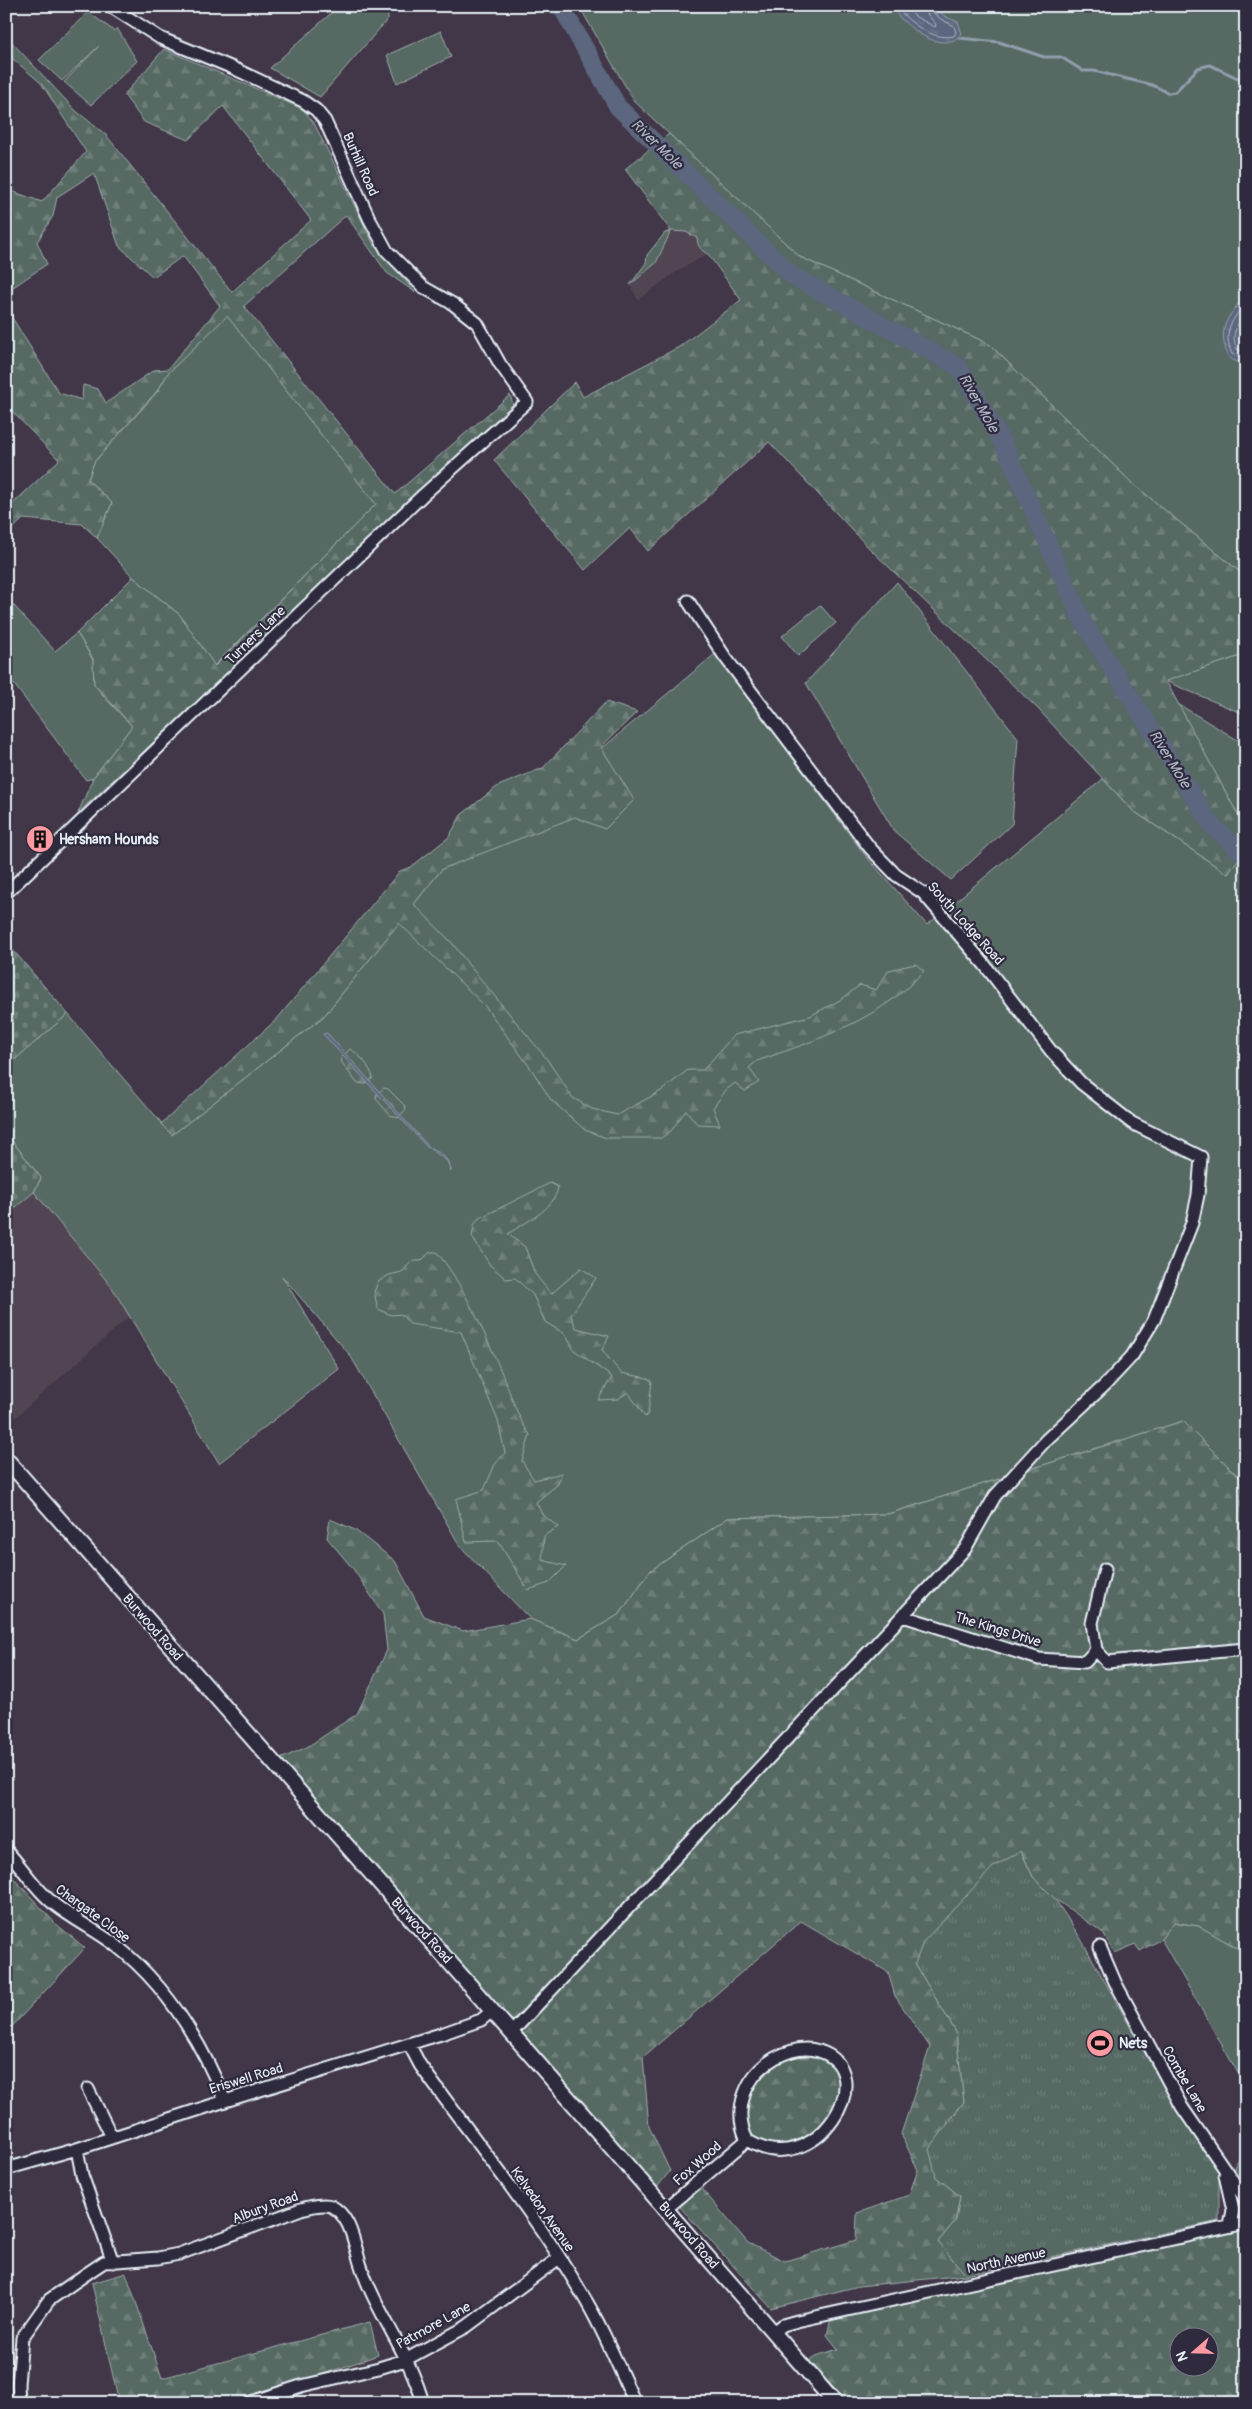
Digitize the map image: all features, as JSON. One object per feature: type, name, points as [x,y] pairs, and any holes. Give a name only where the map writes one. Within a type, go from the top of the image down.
[{"type":"street","name":"Burhill Road","points":[[110,6],[160,38],[233,68],[303,101],[316,110],[325,121],[369,218],[387,251],[423,287],[453,304],[477,322],[500,364],[527,402]]},
{"type":"street","name":"Turners Lane","points":[[6,893],[423,495],[527,402]]},
{"type":"street","name":"South Lodge Road","points":[[688,601],[725,656],[870,848],[896,875],[923,893],[984,964],[1051,1051],[1101,1101],[1132,1123],[1201,1157],[1198,1195],[1192,1223],[1154,1320],[1132,1356],[1105,1385],[1063,1424],[995,1496],[965,1549],[903,1616]]},
{"type":"street","name":"Burwood Road","points":[[6,1460],[666,2209],[834,2403]]},
{"type":"street","points":[[1105,1569],[1092,1623],[1096,1650],[1107,1662]]},
{"type":"street","name":"The Kings Drive","points":[[903,1616],[1039,1659],[1107,1662],[1246,1649]]},
{"type":"street","points":[[511,2033],[903,1616]]},
{"type":"street","points":[[1085,1662],[1096,1650]]},
{"type":"street","name":"Chargate Close","points":[[6,1850],[35,1886],[53,1904],[115,1945],[158,1986],[185,2021],[210,2064],[224,2101]]},
{"type":"street","name":"Combe Lane","points":[[1100,1947],[1114,1982],[1175,2096],[1223,2169],[1246,2200]]},
{"type":"street","name":"Eriswell Road","points":[[6,2169],[76,2149],[477,2022],[492,2011]]},
{"type":"street","name":"Kelvedon Avenue","points":[[409,2044],[420,2064],[559,2258],[589,2306],[635,2403]]},
{"type":"street","points":[[807,2048],[829,2055],[839,2065],[845,2080],[844,2097],[837,2114],[821,2134],[799,2147],[780,2151],[764,2149],[747,2140],[740,2122],[743,2096],[755,2076],[769,2062],[791,2051],[807,2048]]},
{"type":"street","points":[[88,2089],[112,2137]]},
{"type":"street","name":"Fox Wood","points":[[666,2209],[747,2140]]},
{"type":"street","points":[[19,2403],[18,2384],[22,2338],[33,2320],[49,2300],[104,2262],[113,2262],[82,2175],[76,2149]]},
{"type":"street","name":"Combe Lane","points":[[1223,2169],[1233,2210],[1230,2226]]},
{"type":"street","name":"Albury Road","points":[[113,2262],[179,2254],[301,2209],[331,2206],[341,2215],[350,2228],[368,2288],[416,2380],[424,2403]]},
{"type":"street","name":"North Avenue","points":[[774,2332],[791,2323],[1246,2223]]},
{"type":"street","name":"Patmore Lane","points":[[248,2403],[302,2386],[405,2360],[466,2327],[559,2258]]},
{"type":"shaded area","points":[[671,231],[686,232],[697,238],[701,251],[708,254],[676,272],[638,300],[630,285],[656,263]]},
{"type":"shaded area","points":[[34,1192],[133,1313],[6,1426],[6,1215]]},
{"type":"green space","points":[[339,6],[388,6],[388,19],[320,97],[270,68]]},
{"type":"green space","points":[[579,6],[1246,6],[1246,577],[1132,483],[989,344],[800,257],[634,101]]},
{"type":"green space","points":[[88,12],[114,31],[117,28],[137,61],[91,105],[64,82],[99,46],[62,81],[39,60]]},
{"type":"green space","points":[[441,31],[451,57],[397,83],[387,55]]},
{"type":"green space","points":[[6,36],[75,110],[106,135],[232,292],[311,220],[223,106],[188,140],[144,122],[124,95],[164,49],[303,109],[314,123],[373,243],[415,292],[387,273],[346,215],[244,306],[395,494],[510,395],[513,404],[78,813],[93,778],[132,726],[94,684],[93,659],[77,633],[133,577],[180,615],[215,666],[376,504],[227,316],[168,373],[158,390],[94,462],[88,480],[112,503],[97,538],[82,524],[23,519],[6,535],[6,510],[59,460],[6,405],[6,308],[59,393],[82,400],[83,385],[98,389],[106,403],[154,370],[168,369],[220,306],[183,256],[153,277],[119,246],[94,173],[57,197],[53,216],[37,242],[47,264],[6,292],[6,189],[42,202],[86,152],[41,83],[6,53]]},
{"type":"green space","points":[[669,134],[800,257],[989,344],[1132,483],[1246,577],[1246,654],[1166,681],[1246,830],[1246,848],[1228,874],[1132,810],[1038,709],[871,550],[769,442],[648,551],[630,528],[585,570],[494,460],[575,382],[583,397],[679,347],[741,300],[708,254],[700,248],[697,238],[686,232],[671,231],[625,169]]},
{"type":"green space","points":[[671,231],[656,263],[630,285],[646,263],[647,255],[665,233]]},
{"type":"green space","points":[[227,315],[376,504],[214,666],[180,615],[133,577],[97,538],[112,503],[88,480],[94,462],[158,391],[168,373]]},
{"type":"green space","points":[[897,582],[1018,738],[1012,824],[951,880],[894,831],[806,683]]},
{"type":"green space","points":[[6,597],[55,651],[77,633],[93,660],[94,684],[132,726],[93,778],[86,780],[13,683],[6,689]]},
{"type":"green space","points":[[820,605],[836,623],[798,656],[782,636]]},
{"type":"green space","points":[[715,654],[865,855],[927,925],[1103,779],[1132,810],[1228,874],[1246,848],[1246,1553],[1237,1548],[1242,1480],[1183,1421],[888,1514],[728,1518],[650,1571],[620,1614],[578,1639],[530,1619],[460,1546],[350,1355],[282,1276],[339,1369],[219,1463],[111,1286],[34,1192],[41,1178],[6,1133],[6,1067],[68,1014],[172,1135],[324,1016],[442,869],[491,841]]},
{"type":"green space","points":[[1246,654],[1246,715],[1165,681]]},
{"type":"green space","points":[[606,702],[637,712],[601,747],[634,800],[605,829],[575,817],[442,869],[414,904],[453,944],[546,1058],[573,1098],[592,1109],[617,1115],[661,1091],[688,1070],[703,1070],[734,1035],[810,1016],[842,999],[860,985],[876,990],[889,970],[916,964],[924,971],[905,990],[869,1015],[832,1033],[757,1061],[749,1068],[759,1082],[745,1091],[735,1083],[726,1090],[713,1108],[720,1125],[697,1124],[686,1110],[671,1131],[661,1138],[606,1138],[585,1130],[551,1100],[532,1070],[484,1005],[399,923],[324,1016],[172,1135],[161,1124],[277,1019],[400,871],[411,867],[449,837],[461,815],[498,786],[543,768]]},
{"type":"green space","points":[[1178,704],[1246,745],[1246,830],[1242,823]]},
{"type":"green space","points":[[6,942],[68,1014],[6,1067]]},
{"type":"green space","points":[[1246,1004],[1246,1052],[1242,1049],[1239,1011]]},
{"type":"green space","points":[[350,1049],[361,1057],[372,1074],[373,1078],[366,1084],[357,1083],[342,1063],[341,1058]]},
{"type":"green space","points":[[384,1088],[388,1089],[405,1106],[406,1109],[398,1118],[390,1115],[376,1099],[376,1095]]},
{"type":"green space","points":[[6,1133],[41,1178],[34,1192],[6,1215]]},
{"type":"green space","points":[[550,1183],[558,1187],[551,1203],[538,1215],[508,1234],[525,1247],[535,1274],[551,1294],[581,1268],[596,1278],[571,1315],[576,1328],[609,1336],[602,1350],[621,1373],[647,1378],[652,1381],[648,1414],[645,1417],[628,1392],[618,1399],[598,1400],[612,1377],[574,1350],[565,1334],[545,1322],[533,1295],[515,1278],[506,1279],[490,1265],[472,1237],[474,1225],[478,1219]]},
{"type":"green space","points":[[430,1252],[436,1252],[464,1293],[490,1346],[518,1414],[530,1435],[522,1461],[534,1480],[562,1473],[558,1484],[536,1502],[542,1514],[558,1527],[544,1536],[542,1560],[566,1566],[549,1583],[528,1590],[498,1541],[466,1542],[456,1499],[484,1490],[495,1464],[505,1453],[498,1421],[461,1332],[410,1324],[401,1314],[391,1315],[378,1309],[374,1292],[378,1282],[389,1275],[402,1272],[412,1261],[421,1261]]},
{"type":"green space","points":[[1183,1421],[1242,1480],[1237,1548],[1246,1553],[1246,1953],[1199,1926],[1174,1922],[1161,1939],[1140,1951],[1135,1944],[1115,1953],[1102,1932],[1055,1899],[1033,1877],[1021,1851],[915,1964],[956,2032],[964,2102],[948,2121],[936,2177],[960,2196],[956,2220],[938,2242],[966,2275],[859,2286],[771,2308],[680,2207],[701,2188],[748,2243],[785,2261],[856,2240],[857,2213],[909,2195],[918,2170],[901,2134],[930,2047],[895,1996],[888,1972],[801,1921],[643,2057],[649,2127],[670,2171],[655,2190],[278,1760],[307,1747],[357,1714],[387,1650],[383,1614],[354,1570],[327,1538],[330,1519],[355,1530],[395,1561],[424,1616],[463,1631],[530,1619],[578,1639],[620,1614],[650,1571],[728,1518],[888,1514]]},
{"type":"green space","points":[[1021,1851],[1033,1877],[1055,1899],[1081,1939],[1147,2057],[1219,2173],[1219,2221],[966,2275],[938,2242],[956,2220],[960,2196],[936,2177],[929,2149],[964,2102],[956,2032],[915,1964],[923,1942],[993,1867]]},
{"type":"green space","points":[[6,1870],[55,1923],[85,1948],[6,2033]]},
{"type":"green space","points":[[1173,1922],[1199,1926],[1246,1953],[1246,2053],[1238,2073],[1161,1939]]},
{"type":"green space","points":[[812,2054],[830,2060],[837,2069],[839,2076],[837,2101],[824,2125],[814,2134],[790,2144],[776,2145],[762,2142],[752,2136],[747,2127],[746,2117],[752,2093],[758,2082],[777,2063],[796,2056]]},
{"type":"green space","points":[[1246,2147],[1246,2183],[1237,2178],[1234,2167]]},
{"type":"green space","points":[[1246,2228],[1246,2403],[847,2403],[809,2361],[816,2356],[838,2349],[827,2335],[831,2319]]},
{"type":"green space","points":[[126,2273],[162,2378],[370,2322],[378,2355],[240,2403],[119,2403],[92,2283]]},
{"type":"water","points":[[890,6],[936,6],[944,16],[958,22],[962,34],[953,40],[943,42],[933,40],[923,36],[904,22]]},
{"type":"water","points":[[1246,295],[1246,366],[1229,358],[1225,348],[1224,331],[1229,317]]},
{"type":"water","points":[[327,1033],[428,1146],[446,1159],[450,1166],[451,1171],[447,1161],[426,1146],[323,1034]]},
{"type":"waterway","name":"River Mole","points":[[561,6],[618,107],[791,275],[959,367],[1003,443],[1083,622],[1212,826],[1246,856]]},
{"type":"waterway","points":[[959,38],[999,42],[1044,57],[1061,57],[1083,71],[1094,71],[1152,85],[1169,93],[1175,92],[1198,68],[1210,65],[1246,82]]},
{"type":"place","name":"Hersham Hounds","points":[[40,839]]},
{"type":"place","name":"Nets","points":[[1100,2043]]}]
